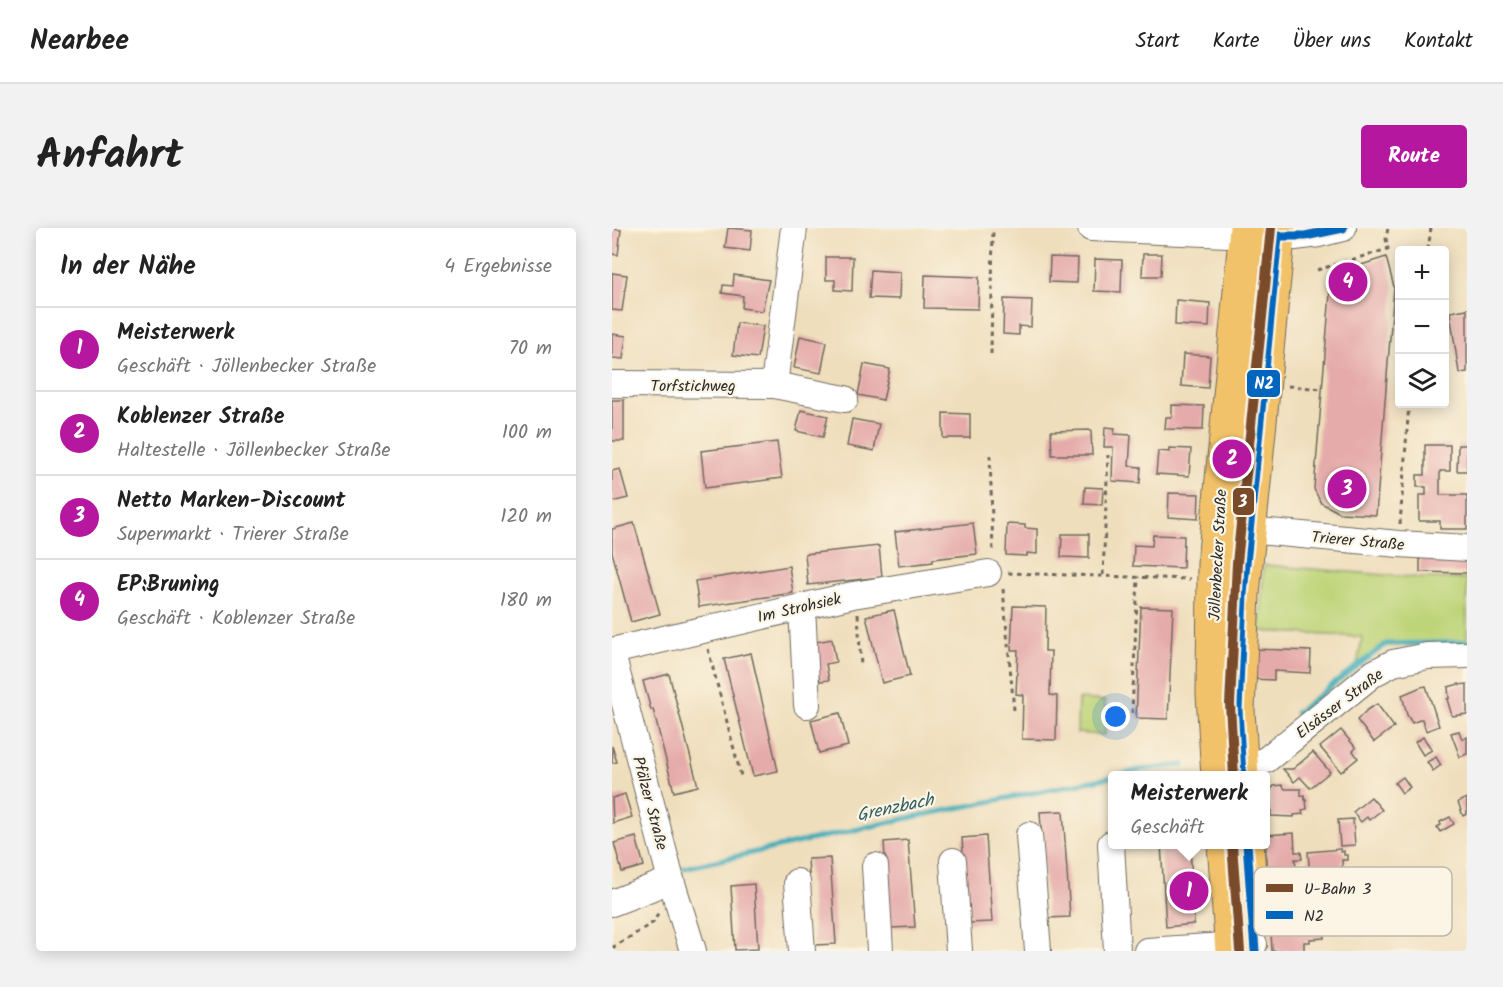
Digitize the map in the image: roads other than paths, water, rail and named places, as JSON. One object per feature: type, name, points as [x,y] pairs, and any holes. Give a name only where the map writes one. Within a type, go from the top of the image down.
[{"type":"main road","name":"Jöllenbecker Straße","points":[[1230,771],[1213,694],[1214,563],[1246,231]]},
{"type":"main road","name":"Jöllenbecker Straße","points":[[1230,771],[1239,698],[1248,530],[1279,232]]},
{"type":"main road","points":[[1225,849],[1243,948]]},
{"type":"main road","points":[[1243,948],[1247,849]]},
{"type":"street","points":[[774,385],[794,228]]},
{"type":"street","points":[[1091,228],[1279,232],[1305,236],[1342,228]]},
{"type":"street","name":"Torfstichweg","points":[[612,384],[774,385],[844,399]]},
{"type":"street","name":"Trierer Straße","points":[[1248,530],[1467,548]]},
{"type":"street","name":"Im Strohsiek","points":[[612,653],[857,594],[991,573]]},
{"type":"street","points":[[802,607],[807,705]]},
{"type":"street","name":"Pfälzer Straße","points":[[612,653],[671,880],[693,951]]},
{"type":"street","name":"Elsässer Straße","points":[[1234,771],[1266,760],[1358,684],[1393,663],[1427,656],[1467,655]]},
{"type":"street","points":[[1029,835],[1038,951]]},
{"type":"street","points":[[1111,849],[1117,951]]},
{"type":"street","points":[[953,861],[959,951]]},
{"type":"street","points":[[874,867],[880,951]]},
{"type":"street","points":[[612,903],[671,880]]},
{"type":"street","points":[[797,882],[802,951]]},
{"type":"street","points":[[1147,951],[1243,948]]},
{"type":"waterway","name":"Grenzbach","points":[[1296,713],[1386,644],[1467,642]]},
{"type":"waterway","name":"Grenzbach","points":[[1134,771],[1183,765]]},
{"type":"waterway","name":"Grenzbach","points":[[684,868],[913,817],[1108,778]]},
{"type":"metro line","name":"3","points":[[1234,771],[1230,704],[1237,563],[1271,228]]},
{"type":"metro line","name":"3","points":[[1232,849],[1240,951]]},
{"type":"place","name":"EP:Bruning","points":[[1348,282]]},
{"type":"place","name":"Koblenzer Straße","points":[[1232,459]]},
{"type":"place","name":"Netto Marken-Discount","points":[[1347,489]]},
{"type":"place","name":"Meisterwerk","points":[[1189,891]]}]
